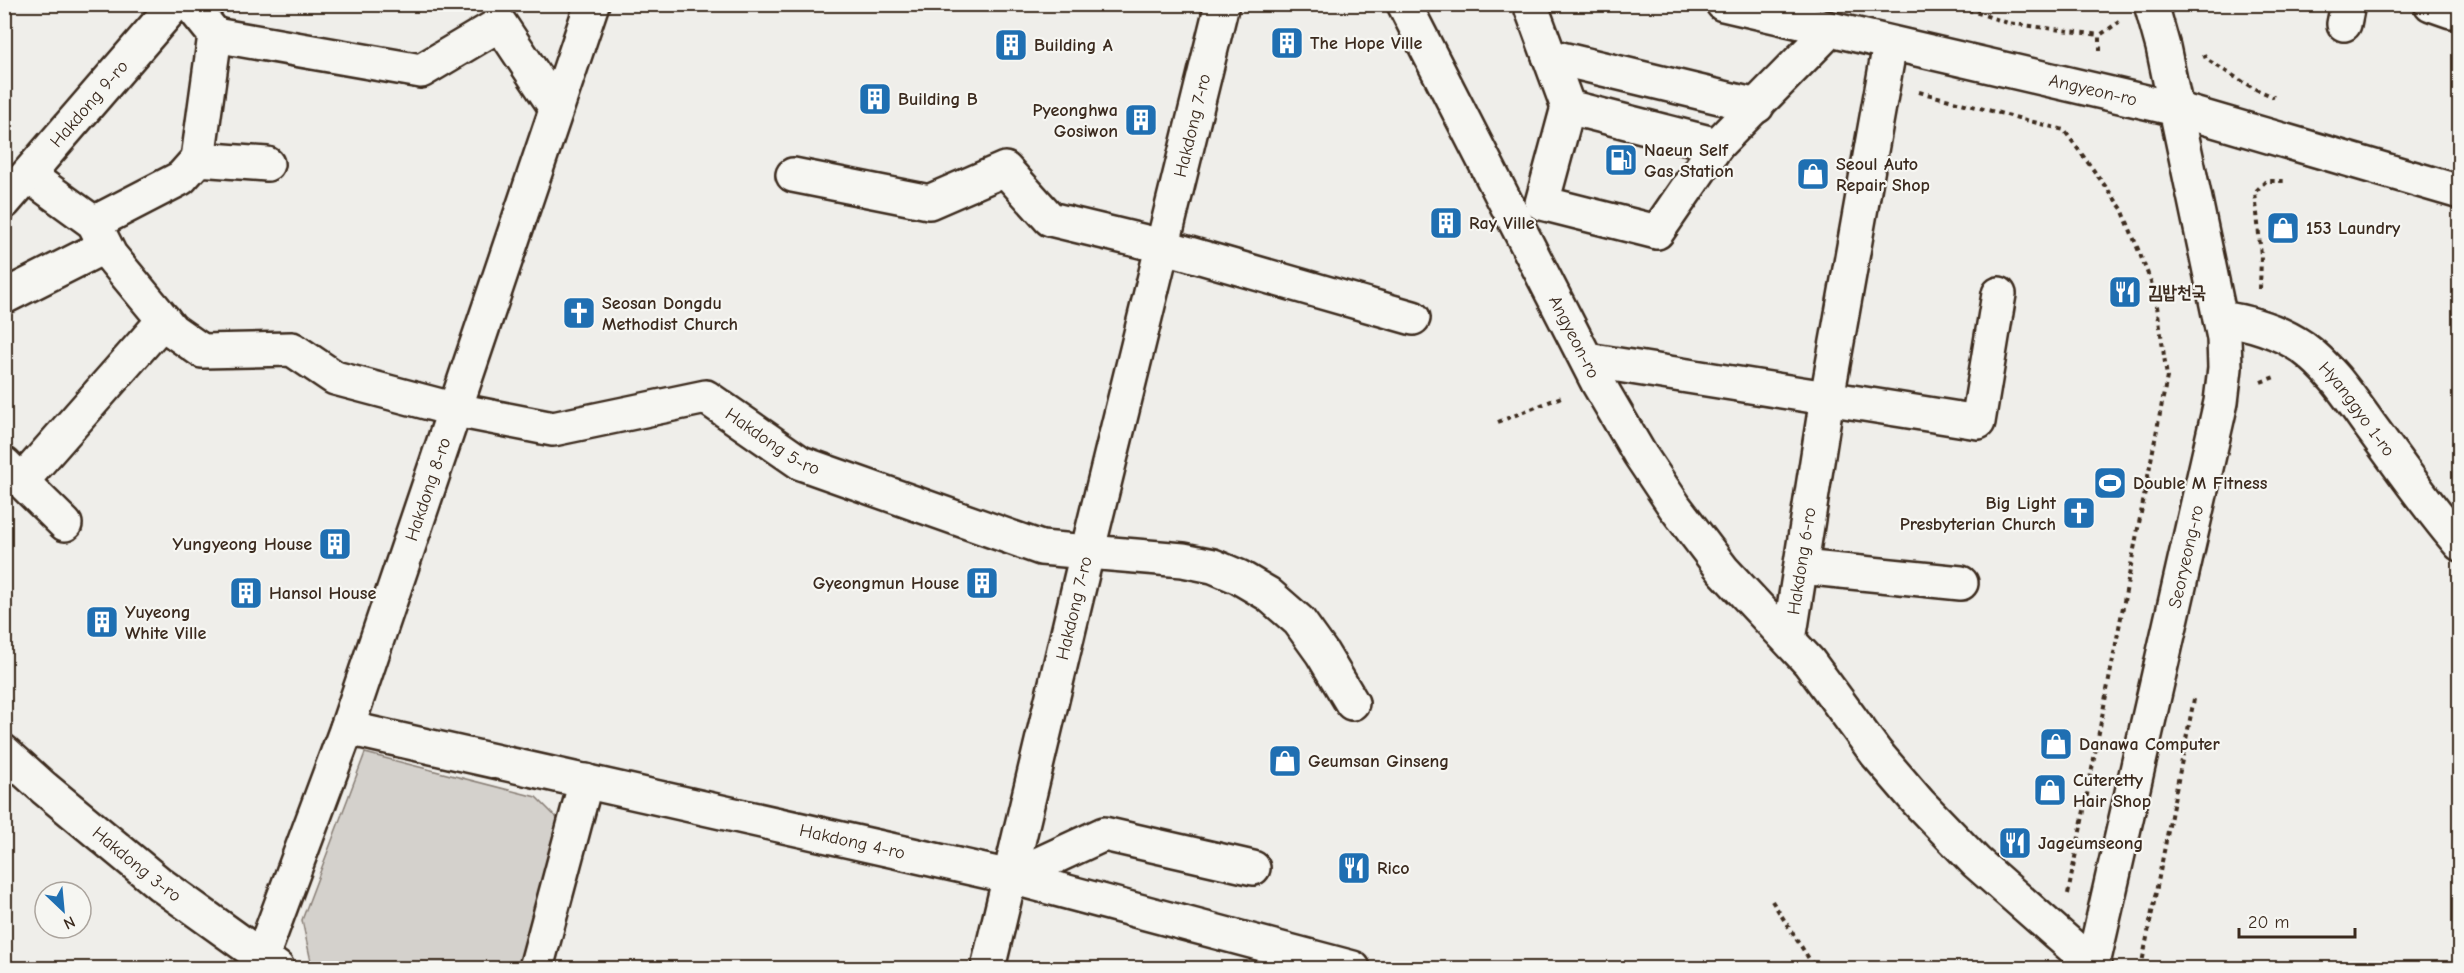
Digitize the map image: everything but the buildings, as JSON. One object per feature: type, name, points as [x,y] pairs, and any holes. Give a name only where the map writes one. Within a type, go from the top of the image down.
[{"type":"street","name":"Hakdong 9-ro","points":[[4,202],[175,4]]},
{"type":"street","points":[[190,4],[215,35],[421,71],[500,24],[556,108]]},
{"type":"street","name":"Hakdong 8-ro","points":[[264,965],[456,410],[592,4]]},
{"type":"street","name":"Hakdong 7-ro","points":[[988,969],[1087,553],[1222,4]]},
{"type":"street","name":"Angyeon-ro","points":[[1404,4],[1593,371],[1639,453],[1699,540],[1746,597],[1790,640]]},
{"type":"street","points":[[1530,4],[1568,107],[1542,203],[1657,232],[1717,145],[1830,30]]},
{"type":"street","name":"Angyeon-ro","points":[[1723,4],[2176,109],[2460,192]]},
{"type":"street","points":[[2431,4],[2451,10],[2454,4]]},
{"type":"street","name":"Seoryeong-ro","points":[[2092,967],[2221,402],[2225,368],[2220,318],[2163,47],[2139,10]]},
{"type":"street","points":[[4,297],[100,235],[182,178],[198,159],[215,35]]},
{"type":"street","name":"Hakdong 6-ro","points":[[1890,44],[1827,398],[1790,640],[1816,670],[1876,753],[1919,803],[1976,862],[2092,967]]},
{"type":"street","points":[[1549,56],[1757,106]]},
{"type":"street","points":[[1568,107],[1717,145]]},
{"type":"street","points":[[198,159],[267,164]]},
{"type":"street","points":[[793,175],[929,202],[1005,169],[1050,219],[1162,246],[1413,318]]},
{"type":"street","name":"Hakdong 5-ro","points":[[28,175],[100,235],[110,255],[172,330],[202,351],[292,349],[335,378],[456,410],[553,429],[706,398],[801,463],[1041,548],[1183,560],[1213,566],[1255,585],[1290,612],[1307,631],[1352,703]]},
{"type":"street","points":[[1593,371],[1827,398],[1978,422],[1999,294]]},
{"type":"street","name":"Hyanggyo 1-ro","points":[[2220,318],[2252,324],[2280,334],[2302,347],[2331,372],[2437,517],[2460,544]]},
{"type":"street","points":[[65,524],[13,473],[164,320]]},
{"type":"street","points":[[1801,567],[1961,582]]},
{"type":"street","name":"Hakdong 4-ro","points":[[347,728],[1011,877],[1353,969]]},
{"type":"street","name":"Hakdong 3-ro","points":[[4,752],[160,884],[264,965]]},
{"type":"street","points":[[536,969],[586,781]]},
{"type":"street","points":[[1011,877],[1104,834],[1254,868]]},
{"type":"path","points":[[1951,4],[2007,23],[2100,35],[2139,10]]},
{"type":"path","points":[[2100,35],[2100,51]]},
{"type":"path","points":[[2201,50],[2206,59],[2253,88],[2281,100]]},
{"type":"path","points":[[1884,82],[2064,130],[2122,209],[2155,292],[2167,377],[2060,936]]},
{"type":"path","points":[[2260,295],[2261,256],[2254,192],[2266,181],[2290,181]]},
{"type":"path","points":[[1498,422],[1593,371]]},
{"type":"path","points":[[1772,901],[1815,969]]},
{"type":"shaded area","points":[[365,753],[536,797],[562,823],[527,968],[316,968],[312,966],[302,920]]},
{"type":"place","name":"The Hope Ville","points":[[1287,43]]},
{"type":"place","name":"Building A","points":[[1011,45]]},
{"type":"place","name":"Building B","points":[[875,99]]},
{"type":"place","name":"Pyeonghwa Gosiwon","points":[[1141,120]]},
{"type":"place","name":"Naeun Self Gas Station","points":[[1621,160]]},
{"type":"place","name":"Seoul Auto Repair Shop","points":[[1813,174]]},
{"type":"place","name":"Ray Ville","points":[[1446,223]]},
{"type":"place","name":"153 Laundry","points":[[2283,228]]},
{"type":"place","name":"김밥천국","points":[[2125,292]]},
{"type":"place","name":"Seosan Dongdu Methodist Church","points":[[579,313]]},
{"type":"place","name":"Double M Fitness","points":[[2110,483]]},
{"type":"place","name":"Big Light Presbyterian Church","points":[[2079,513]]},
{"type":"place","name":"Yungyeong House","points":[[335,544]]},
{"type":"place","name":"Gyeongmun House","points":[[982,583]]},
{"type":"place","name":"Hansol House","points":[[246,593]]},
{"type":"place","name":"Yuyeong White Ville","points":[[102,622]]},
{"type":"place","name":"Danawa Computer","points":[[2056,744]]},
{"type":"place","name":"Geumsan Ginseng","points":[[1285,761]]},
{"type":"place","name":"Cuteretty Hair Shop","points":[[2050,790]]},
{"type":"place","name":"Jageumseong","points":[[2015,843]]},
{"type":"place","name":"Rico","points":[[1354,868]]}]
